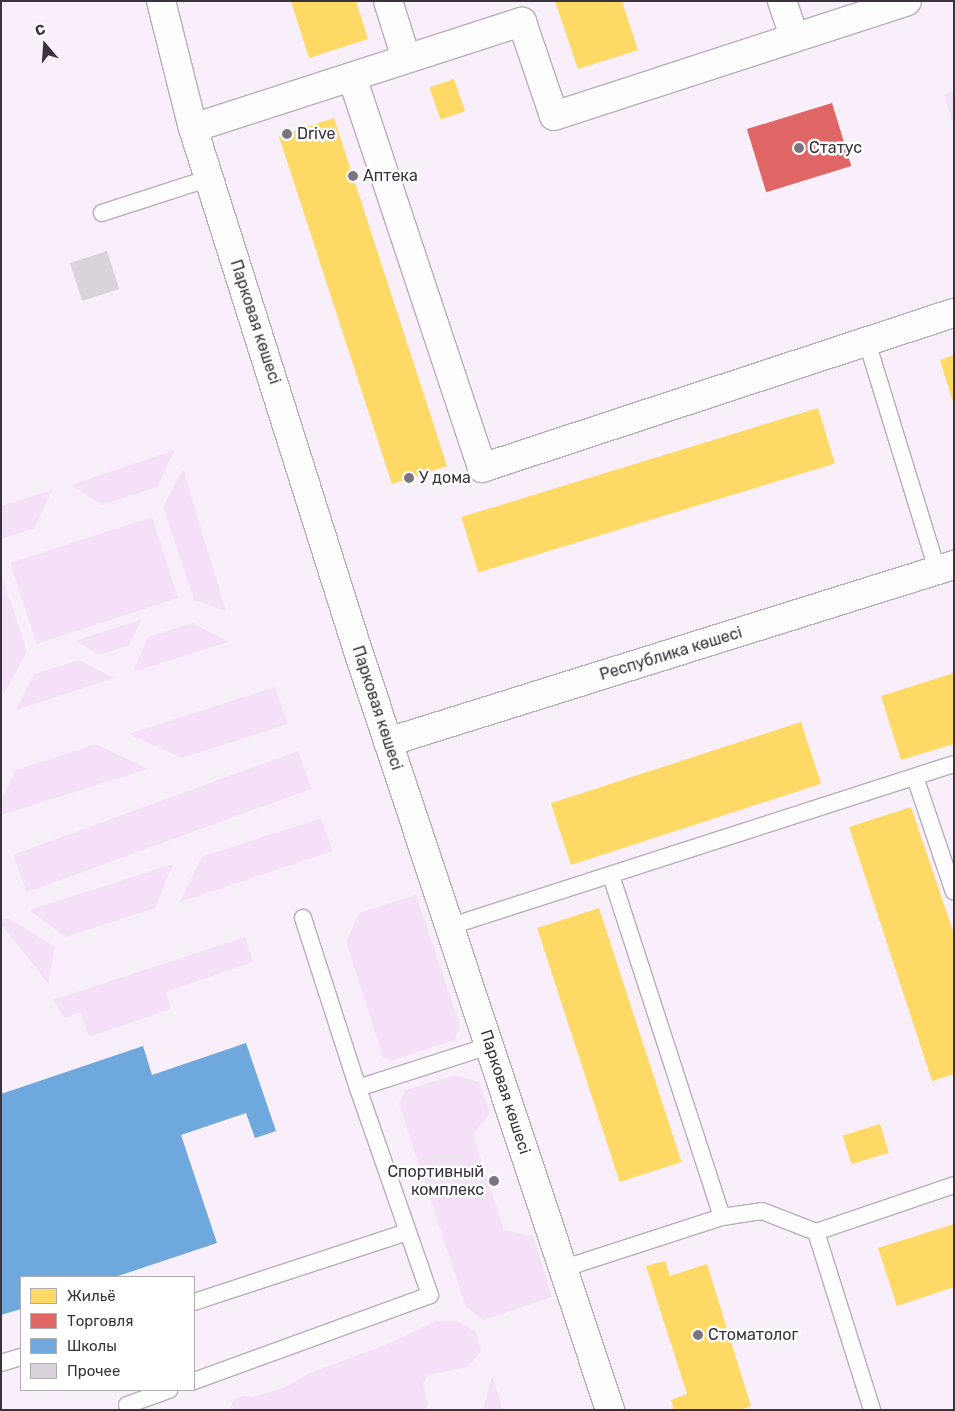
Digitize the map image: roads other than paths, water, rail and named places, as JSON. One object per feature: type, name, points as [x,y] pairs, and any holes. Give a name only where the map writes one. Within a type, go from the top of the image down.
[{"type":"street","name":"Парковая көшесі","points":[[161,1],[193,128],[388,742],[451,926],[562,1269],[610,1410]]},
{"type":"street","points":[[388,1],[406,58]]},
{"type":"street","points":[[782,1],[794,36]]},
{"type":"street","points":[[193,128],[406,58],[519,12],[554,116],[794,36],[907,1]]},
{"type":"street","points":[[352,77],[482,468],[954,313]]},
{"type":"street","name":"Республика көшесі","points":[[388,742],[945,567]]},
{"type":"lane","points":[[102,213],[210,178]]},
{"type":"lane","points":[[866,342],[945,567]]},
{"type":"lane","points":[[451,926],[954,764]]},
{"type":"lane","points":[[915,777],[954,892]]},
{"type":"lane","points":[[611,876],[722,1217]]},
{"type":"lane","points":[[195,1381],[430,1296],[358,1088],[303,918]]},
{"type":"lane","points":[[358,1088],[489,1046]]},
{"type":"lane","points":[[562,1269],[722,1217],[762,1211],[816,1232],[954,1185]]},
{"type":"lane","points":[[195,1302],[407,1232]]},
{"type":"lane","points":[[816,1232],[872,1410]]},
{"type":"lane","points":[[1,1363],[20,1358]]},
{"type":"lane","points":[[127,1405],[166,1391]]},
{"type":"place","name":"Drive","points":[[287,134]]},
{"type":"place","name":"Статус","points":[[799,148]]},
{"type":"place","name":"Аптека","points":[[353,176]]},
{"type":"place","name":"У дома","points":[[409,478]]},
{"type":"place","name":"Спортивный комплекс","points":[[494,1181]]},
{"type":"place","name":"Стоматолог","points":[[698,1335]]}]
